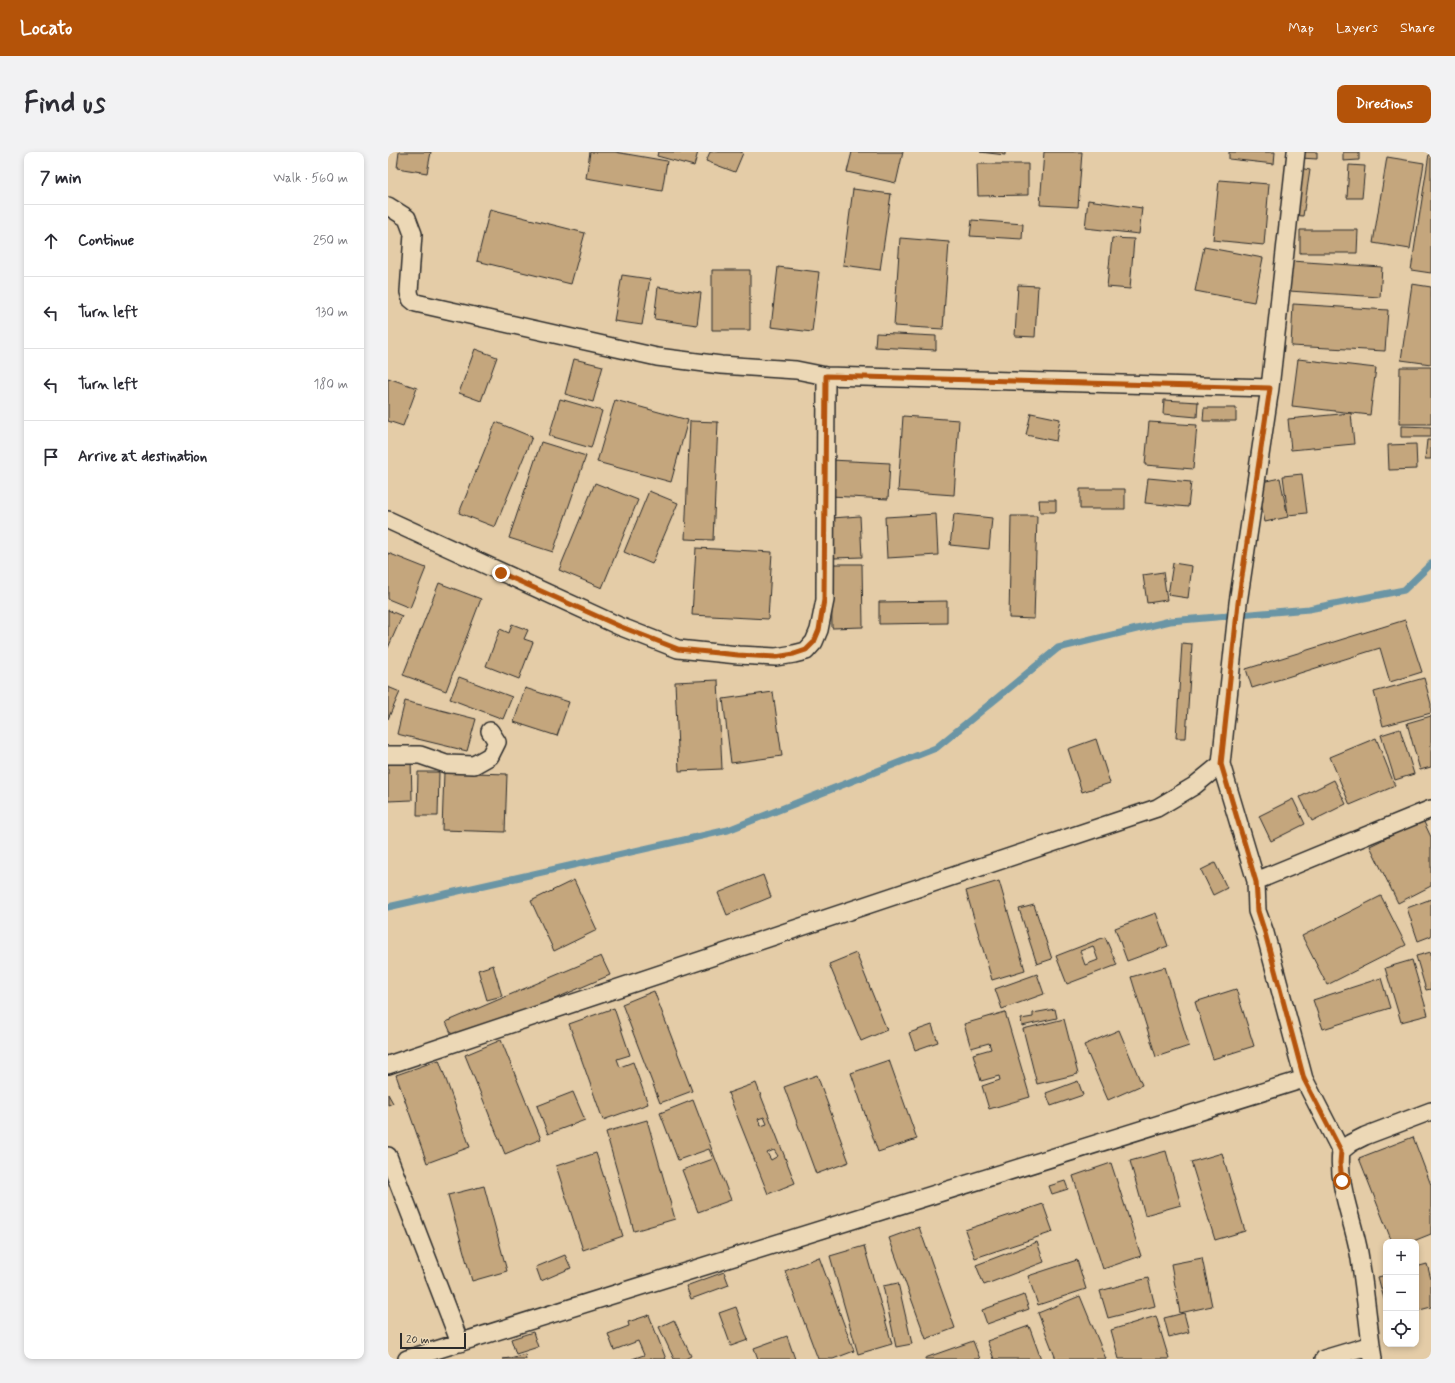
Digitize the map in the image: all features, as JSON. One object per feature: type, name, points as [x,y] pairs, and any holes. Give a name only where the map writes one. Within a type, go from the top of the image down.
[{"type":"street","points":[[1296,152],[1270,388],[1238,603],[1221,764],[1256,882],[1258,911],[1304,1079],[1341,1151],[1340,1163],[1342,1181],[1359,1252],[1372,1352],[1324,1359]]},
{"type":"street","points":[[388,206],[407,218],[413,234],[409,292],[411,299],[416,303],[657,357],[721,365],[796,370],[826,376],[1270,388]]},
{"type":"street","points":[[388,520],[619,626],[678,649],[776,657],[800,652],[806,650],[814,642],[819,630],[824,600],[826,376]]},
{"type":"street","points":[[388,755],[420,755],[446,764],[474,765],[490,756],[497,742],[490,731]]},
{"type":"street","points":[[388,1065],[1157,808],[1194,786],[1221,764]]},
{"type":"street","points":[[1256,882],[1431,809]]},
{"type":"street","points":[[407,1359],[1304,1079]]},
{"type":"street","points":[[1341,1151],[1351,1142],[1431,1111]]},
{"type":"street","points":[[388,1156],[460,1343]]},
{"type":"building","points":[[399,152],[431,152],[427,173],[397,168]]},
{"type":"building","points":[[590,152],[615,152],[667,161],[662,191],[586,178]]},
{"type":"building","points":[[658,152],[698,152],[694,166],[657,156]]},
{"type":"building","points":[[710,152],[743,153],[735,172],[706,161]]},
{"type":"building","points":[[852,152],[903,152],[896,183],[847,172]]},
{"type":"building","points":[[980,152],[1005,152],[1005,155]]},
{"type":"building","points":[[1044,152],[1082,152],[1078,207],[1040,205]]},
{"type":"building","points":[[1229,152],[1275,152],[1274,164],[1229,159]]},
{"type":"building","points":[[1300,152],[1317,152],[1317,159],[1300,158]]},
{"type":"building","points":[[1343,152],[1359,152],[1359,160],[1343,161]]},
{"type":"building","points":[[1429,154],[1431,154],[1431,273],[1411,270]]},
{"type":"building","points":[[1387,157],[1424,163],[1410,249],[1373,243]]},
{"type":"building","points":[[977,164],[1028,164],[1028,195],[978,196]]},
{"type":"building","points":[[1349,165],[1365,166],[1362,198],[1347,198]]},
{"type":"building","points":[[1299,168],[1310,170],[1303,216],[1293,215]]},
{"type":"building","points":[[1219,180],[1269,184],[1264,245],[1213,240]]},
{"type":"building","points":[[853,189],[891,194],[880,270],[843,265]]},
{"type":"building","points":[[1088,200],[1142,208],[1139,234],[1085,228]]},
{"type":"building","points":[[490,209],[585,233],[571,284],[477,261]]},
{"type":"building","points":[[972,220],[1023,224],[1022,239],[970,236]]},
{"type":"building","points":[[1300,230],[1358,230],[1357,253],[1300,253]]},
{"type":"building","points":[[900,238],[949,242],[943,329],[894,326]]},
{"type":"building","points":[[1112,238],[1134,239],[1130,289],[1107,287]]},
{"type":"building","points":[[1204,247],[1263,258],[1254,302],[1195,291]]},
{"type":"building","points":[[1291,261],[1382,267],[1380,297],[1289,291]]},
{"type":"building","points":[[778,267],[819,272],[812,332],[771,327]]},
{"type":"building","points":[[712,270],[750,270],[750,330],[712,330]]},
{"type":"building","points":[[622,275],[650,279],[642,325],[614,321]]},
{"type":"building","points":[[1412,284],[1431,287],[1431,364],[1401,360]]},
{"type":"building","points":[[1018,285],[1038,286],[1035,337],[1015,336]]},
{"type":"building","points":[[658,287],[701,293],[697,325],[654,319]]},
{"type":"building","points":[[1293,304],[1388,310],[1385,351],[1291,346]]},
{"type":"building","points":[[876,333],[936,336],[936,350],[875,347]]},
{"type":"building","points":[[475,349],[497,357],[481,401],[459,393]]},
{"type":"building","points":[[574,359],[603,366],[593,402],[565,394]]},
{"type":"building","points":[[1298,359],[1376,368],[1370,415],[1292,406]]},
{"type":"building","points":[[1400,367],[1431,367],[1431,424],[1399,424]]},
{"type":"building","points":[[388,378],[417,388],[403,426],[388,421]]},
{"type":"building","points":[[560,399],[602,411],[591,448],[549,436]]},
{"type":"building","points":[[615,400],[688,420],[671,482],[597,462]]},
{"type":"building","points":[[1164,400],[1198,402],[1197,417],[1163,414]]},
{"type":"building","points":[[1204,408],[1236,408],[1236,421],[1203,421]]},
{"type":"building","points":[[1031,413],[1060,419],[1056,441],[1026,435]]},
{"type":"building","points":[[1351,413],[1354,444],[1291,450],[1288,419]]},
{"type":"building","points":[[903,416],[959,420],[954,495],[898,491]]},
{"type":"building","points":[[690,421],[718,422],[713,540],[685,539]]},
{"type":"building","points":[[496,422],[532,437],[495,527],[459,513]]},
{"type":"building","points":[[1149,422],[1197,425],[1193,469],[1145,465]]},
{"type":"building","points":[[1401,426],[1431,427],[1431,437],[1401,437]]},
{"type":"building","points":[[1427,440],[1431,440],[1431,459],[1425,459]]},
{"type":"building","points":[[541,442],[586,456],[553,552],[509,538]]},
{"type":"building","points":[[1416,444],[1417,469],[1389,470],[1388,445]]},
{"type":"building","points":[[831,460],[890,463],[888,499],[830,496]]},
{"type":"building","points":[[1302,474],[1307,513],[1288,515],[1283,476]]},
{"type":"building","points":[[1148,478],[1191,482],[1188,507],[1145,503]]},
{"type":"building","points":[[1280,478],[1288,517],[1265,522],[1257,483]]},
{"type":"building","points":[[595,483],[638,500],[602,588],[559,570]]},
{"type":"building","points":[[1080,489],[1125,489],[1125,509],[1080,509]]},
{"type":"building","points":[[649,491],[678,503],[652,564],[624,552]]},
{"type":"building","points":[[1039,500],[1056,500],[1056,512],[1040,512]]},
{"type":"building","points":[[936,514],[938,555],[887,558],[885,517]]},
{"type":"building","points":[[954,514],[992,518],[989,549],[950,545]]},
{"type":"building","points":[[860,516],[862,557],[834,558],[832,518]]},
{"type":"building","points":[[1011,516],[1037,516],[1034,619],[1009,618]]},
{"type":"building","points":[[696,548],[772,552],[768,619],[692,615]]},
{"type":"building","points":[[388,553],[426,568],[410,608],[388,599]]},
{"type":"building","points":[[1173,563],[1192,566],[1188,598],[1168,595]]},
{"type":"building","points":[[831,564],[862,564],[863,627],[832,628]]},
{"type":"building","points":[[1163,572],[1167,600],[1147,603],[1143,575]]},
{"type":"building","points":[[439,583],[481,599],[446,691],[403,675]]},
{"type":"building","points":[[947,601],[947,623],[879,624],[879,602]]},
{"type":"building","points":[[388,610],[402,616],[388,648]]},
{"type":"building","points":[[1405,620],[1422,672],[1390,682],[1380,648],[1252,688],[1246,669]]},
{"type":"building","points":[[512,624],[528,630],[524,639],[533,642],[519,679],[486,666],[500,629],[509,633]]},
{"type":"building","points":[[1182,643],[1192,644],[1186,738],[1176,738]]},
{"type":"building","points":[[459,677],[512,697],[503,719],[450,699]]},
{"type":"building","points":[[1424,678],[1431,704],[1431,713],[1383,726],[1374,692]]},
{"type":"building","points":[[718,680],[722,769],[679,771],[675,682]]},
{"type":"building","points":[[388,687],[400,692],[388,719]]},
{"type":"building","points":[[525,688],[569,702],[557,736],[514,722]]},
{"type":"building","points":[[773,692],[782,756],[731,763],[723,699]]},
{"type":"building","points":[[405,701],[476,719],[467,751],[397,734]]},
{"type":"building","points":[[1431,716],[1431,767],[1420,770],[1407,723]]},
{"type":"building","points":[[1400,729],[1414,774],[1395,780],[1381,735]]},
{"type":"building","points":[[1376,738],[1395,786],[1350,805],[1330,757]]},
{"type":"building","points":[[1096,739],[1110,783],[1082,792],[1068,749]]},
{"type":"building","points":[[411,758],[412,800],[388,801],[388,759]]},
{"type":"building","points":[[418,772],[439,772],[438,816],[417,816]]},
{"type":"building","points":[[444,772],[507,774],[505,832],[442,830]]},
{"type":"building","points":[[1334,780],[1346,804],[1312,821],[1300,797]]},
{"type":"building","points":[[1293,799],[1305,824],[1271,841],[1259,816]]},
{"type":"building","points":[[1423,820],[1431,837],[1431,886],[1398,903],[1370,846]]},
{"type":"building","points":[[1215,863],[1227,888],[1213,895],[1201,870]]},
{"type":"building","points":[[763,875],[771,897],[727,915],[718,893]]},
{"type":"building","points":[[574,880],[597,930],[554,951],[531,901]]},
{"type":"building","points":[[999,881],[1025,970],[992,980],[966,891]]},
{"type":"building","points":[[1381,896],[1406,945],[1327,985],[1302,936]]},
{"type":"building","points":[[1431,899],[1431,936],[1418,941],[1407,908]]},
{"type":"building","points":[[1034,905],[1052,959],[1037,964],[1019,909]]},
{"type":"building","points":[[1156,913],[1168,946],[1127,961],[1115,928]]},
{"type":"building","points":[[1105,937],[1117,965],[1067,984],[1056,956]],"holes":[[[1093,946],[1098,960],[1085,965],[1080,951]]]},
{"type":"building","points":[[1431,952],[1431,989],[1426,990],[1416,956]]},
{"type":"building","points":[[856,953],[887,1030],[861,1041],[829,964]]},
{"type":"building","points":[[601,956],[610,975],[455,1042],[446,1022]]},
{"type":"building","points":[[1412,960],[1428,1015],[1401,1022],[1385,968]]},
{"type":"building","points":[[493,965],[502,996],[487,1000],[478,970]]},
{"type":"building","points":[[1165,967],[1189,1046],[1156,1057],[1131,977]]},
{"type":"building","points":[[1037,974],[1044,994],[1002,1009],[995,989]]},
{"type":"building","points":[[1381,978],[1390,1008],[1323,1029],[1313,1000]]},
{"type":"building","points":[[1236,989],[1254,1046],[1213,1059],[1195,1002]]},
{"type":"building","points":[[654,991],[692,1091],[660,1103],[622,1004]]},
{"type":"building","points":[[614,1008],[630,1055],[617,1059],[620,1067],[633,1062],[648,1104],[603,1120],[569,1024]]},
{"type":"building","points":[[1055,1009],[1057,1018],[1022,1026],[1021,1019],[1033,1017],[1033,1013]]},
{"type":"building","points":[[1005,1012],[1030,1097],[989,1109],[982,1086],[1000,1080],[999,1076],[981,1081],[973,1054],[991,1049],[989,1043],[971,1048],[964,1024]]},
{"type":"building","points":[[1064,1019],[1078,1074],[1037,1084],[1023,1029]]},
{"type":"building","points":[[932,1025],[938,1042],[915,1050],[909,1033]]},
{"type":"building","points":[[1119,1030],[1142,1085],[1108,1100],[1084,1045]]},
{"type":"building","points":[[501,1040],[541,1139],[505,1154],[465,1055]]},
{"type":"building","points":[[439,1060],[470,1147],[427,1163],[396,1075]]},
{"type":"building","points":[[889,1060],[917,1139],[878,1152],[851,1073]]},
{"type":"building","points":[[817,1075],[849,1162],[816,1174],[784,1087]]},
{"type":"building","points":[[1078,1081],[1083,1095],[1051,1106],[1046,1093]]},
{"type":"building","points":[[756,1083],[795,1183],[768,1194],[728,1093]],"holes":[[[764,1117],[767,1124],[761,1126],[758,1119]],[[774,1150],[778,1156],[771,1160],[767,1153]]]},
{"type":"building","points":[[573,1092],[585,1120],[548,1134],[537,1106]]},
{"type":"building","points":[[388,1094],[393,1103],[388,1105]]},
{"type":"building","points":[[693,1100],[731,1200],[698,1212],[682,1170],[713,1159],[709,1149],[678,1160],[660,1113]]},
{"type":"building","points":[[647,1120],[675,1219],[634,1231],[606,1132]]},
{"type":"building","points":[[1413,1137],[1431,1185],[1431,1234],[1418,1239],[1391,1239],[1359,1158]]},
{"type":"building","points":[[1166,1151],[1181,1205],[1145,1215],[1130,1161]]},
{"type":"building","points":[[596,1153],[623,1236],[583,1250],[556,1166]]},
{"type":"building","points":[[1222,1153],[1245,1231],[1215,1240],[1191,1162]]},
{"type":"building","points":[[1111,1163],[1141,1256],[1103,1269],[1073,1176]]},
{"type":"building","points":[[1065,1181],[1068,1189],[1052,1194],[1049,1186]]},
{"type":"building","points":[[484,1186],[507,1271],[472,1281],[448,1195]]},
{"type":"building","points":[[1043,1204],[1053,1232],[975,1258],[965,1230]]},
{"type":"building","points":[[919,1227],[955,1328],[926,1339],[889,1238]]},
{"type":"building","points":[[1037,1242],[1044,1262],[984,1285],[976,1265]]},
{"type":"building","points":[[864,1246],[892,1344],[858,1354],[830,1256]]},
{"type":"building","points":[[565,1255],[571,1268],[541,1281],[536,1267]]},
{"type":"building","points":[[819,1257],[854,1351],[833,1359],[818,1359],[785,1271]]},
{"type":"building","points":[[1202,1258],[1212,1306],[1180,1313],[1171,1264]]},
{"type":"building","points":[[1077,1260],[1086,1289],[1038,1305],[1028,1276]]},
{"type":"building","points":[[1427,1264],[1431,1279],[1431,1307],[1419,1310],[1419,1275],[1419,1266]]},
{"type":"building","points":[[724,1272],[729,1285],[691,1299],[686,1286]]},
{"type":"building","points":[[1383,1276],[1383,1295],[1378,1277]]},
{"type":"building","points":[[1148,1278],[1155,1306],[1108,1318],[1100,1291]]},
{"type":"building","points":[[898,1283],[912,1344],[896,1347],[883,1286]]},
{"type":"building","points":[[1024,1295],[1029,1309],[987,1324],[982,1310]]},
{"type":"building","points":[[1080,1296],[1106,1359],[1056,1359],[1038,1313]]},
{"type":"building","points":[[736,1307],[748,1340],[731,1346],[719,1313]]},
{"type":"building","points":[[1184,1313],[1189,1332],[1169,1337],[1164,1318]]},
{"type":"building","points":[[649,1315],[666,1359],[632,1359],[644,1355],[638,1341],[614,1350],[608,1334],[629,1326],[628,1322]]},
{"type":"building","points":[[1156,1316],[1169,1359],[1119,1359],[1111,1330]]},
{"type":"building","points":[[674,1320],[691,1356],[685,1359],[674,1359],[659,1327]]},
{"type":"building","points":[[1029,1326],[1041,1359],[994,1359],[987,1341]]},
{"type":"building","points":[[533,1332],[538,1347],[516,1354],[511,1339]]},
{"type":"building","points":[[787,1336],[795,1359],[758,1359],[754,1348]]},
{"type":"building","points":[[973,1341],[980,1359],[925,1359],[925,1358]]},
{"type":"building","points":[[525,1354],[526,1359],[503,1359],[510,1358]]},
{"type":"waterway","points":[[388,907],[728,830],[936,748],[1058,648],[1170,621],[1309,609],[1404,590],[1431,564]]},
{"type":"route","points":[[501,573],[619,626],[678,649],[776,657],[794,654],[806,650],[814,642],[819,630],[824,600],[826,376],[1270,388],[1238,603],[1221,764],[1256,882],[1258,911],[1304,1079],[1341,1151],[1340,1163],[1342,1181]]}]
